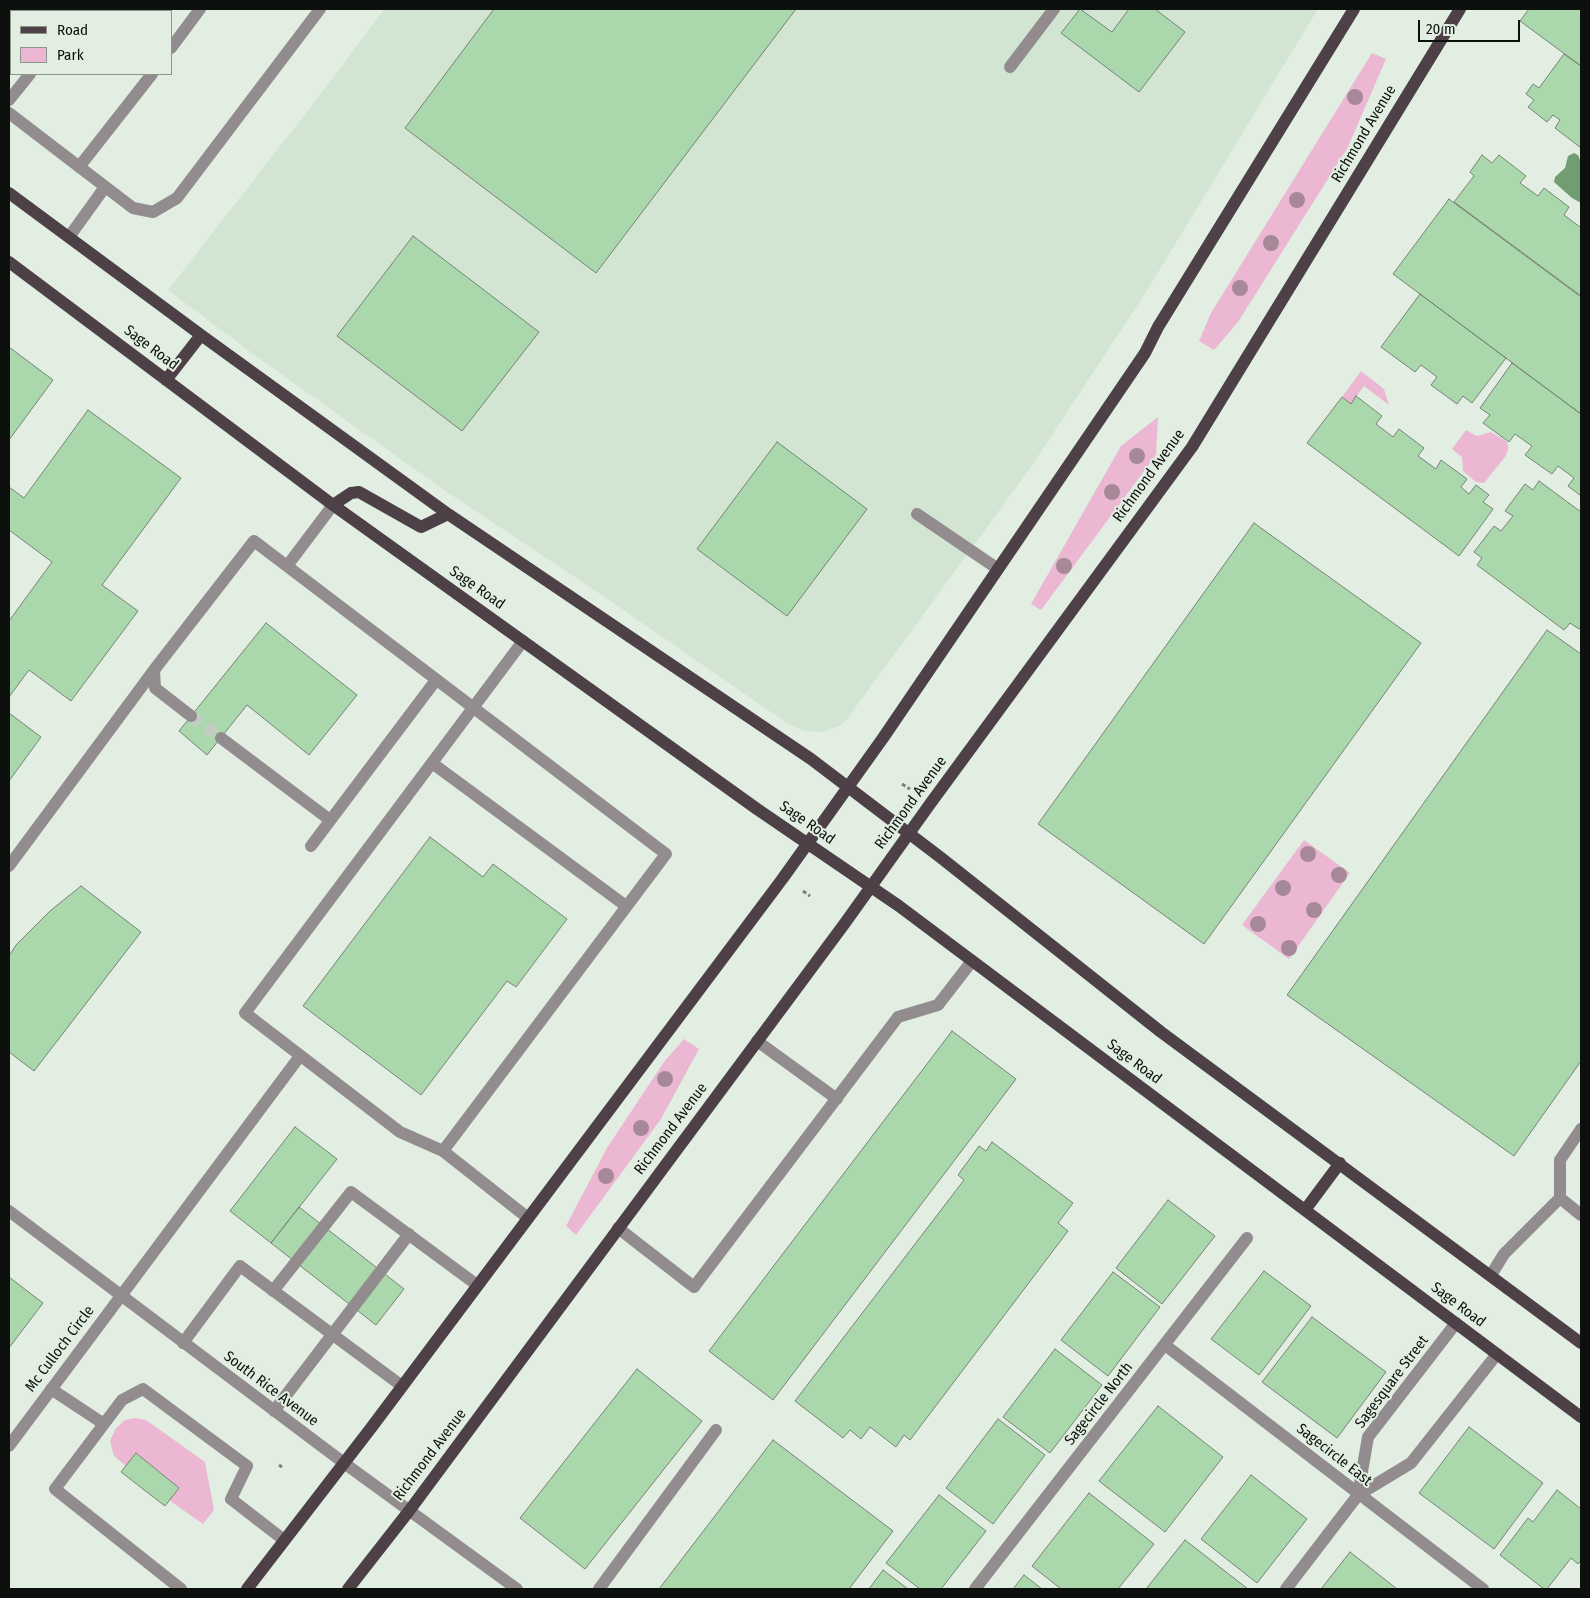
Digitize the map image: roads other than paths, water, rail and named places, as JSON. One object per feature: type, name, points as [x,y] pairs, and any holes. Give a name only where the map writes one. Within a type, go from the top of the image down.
[{"type":"main road","points":[[247,1589],[402,1386],[848,788],[1145,353],[1158,327],[1354,9]]},
{"type":"main road","name":"Richmond Avenue","points":[[348,1589],[409,1511],[757,1041],[1192,447],[1460,9]]},
{"type":"main road","points":[[9,193],[448,514],[803,754],[909,834],[1161,1032],[1581,1343]]},
{"type":"main road","name":"Sage Road","points":[[9,262],[333,505],[808,844],[870,886],[1581,1417]]},
{"type":"main road","points":[[166,380],[201,335]]},
{"type":"main road","points":[[333,505],[351,493],[358,492],[421,527],[448,514]]},
{"type":"main road","points":[[1305,1210],[1340,1163]]},
{"type":"street","points":[[172,47],[200,9]]},
{"type":"street","points":[[9,113],[133,208],[153,212],[177,198],[320,9]]},
{"type":"street","points":[[1010,67],[1054,9]]},
{"type":"street","points":[[9,100],[29,75]]},
{"type":"street","points":[[79,167],[151,75]]},
{"type":"street","points":[[69,237],[105,187]]},
{"type":"street","points":[[287,566],[333,505]]},
{"type":"street","points":[[917,514],[998,569]]},
{"type":"street","points":[[9,866],[154,670],[254,541],[666,854],[444,1150]]},
{"type":"street","points":[[523,641],[245,1013],[400,1132],[444,1150],[528,1218]]},
{"type":"street","points":[[154,670],[155,688],[191,716]]},
{"type":"street","points":[[310,846],[436,680]]},
{"type":"street","points":[[221,738],[330,820]]},
{"type":"street","points":[[432,763],[626,906]]},
{"type":"street","points":[[618,1228],[694,1287],[898,1016],[938,1005],[972,961]]},
{"type":"street","points":[[757,1041],[837,1098]]},
{"type":"street","name":"Mc Culloch Circle","points":[[9,1446],[300,1056]]},
{"type":"street","points":[[1491,1275],[1504,1254],[1560,1198],[1560,1160],[1581,1129]]},
{"type":"street","points":[[273,1291],[351,1192],[477,1285]]},
{"type":"street","points":[[1560,1198],[1581,1214]]},
{"type":"street","name":"South Rice Avenue","points":[[9,1211],[274,1411],[517,1589]]},
{"type":"street","points":[[274,1411],[409,1234]]},
{"type":"street","name":"Sagecircle North","points":[[975,1589],[1247,1238]]},
{"type":"street","points":[[183,1343],[240,1266],[402,1386]]},
{"type":"street","name":"Sagesquare Street","points":[[1286,1589],[1358,1495],[1368,1437],[1456,1323]]},
{"type":"street","name":"Sagecircle East","points":[[1165,1346],[1483,1589]]},
{"type":"street","points":[[1358,1495],[1411,1463],[1497,1354]]},
{"type":"street","points":[[51,1388],[104,1424]]},
{"type":"street","points":[[181,1589],[55,1489],[122,1400],[143,1389],[247,1466],[230,1498],[284,1540]]},
{"type":"street","points":[[599,1589],[716,1430]]},
{"type":"tunnel","points":[[191,716],[221,738]]}]
